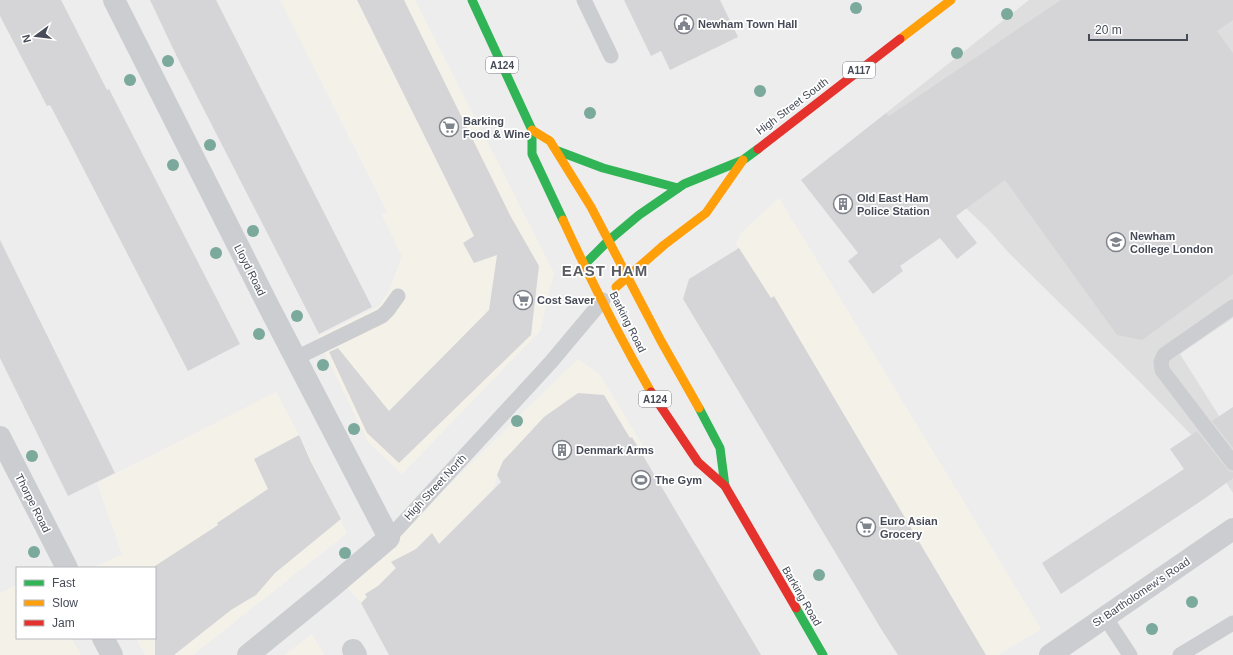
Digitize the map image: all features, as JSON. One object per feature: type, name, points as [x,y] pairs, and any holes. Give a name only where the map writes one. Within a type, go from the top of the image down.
[{"type":"main road","name":"Barking Road","points":[[472,0],[532,130],[532,154],[584,265],[632,358],[656,400],[698,462],[725,486],[823,655]]},
{"type":"main road","name":"High Street South","points":[[584,265],[608,241],[639,215],[684,184],[743,160],[951,0]]},
{"type":"main road","name":"Barking Road","points":[[532,130],[550,141],[558,151],[591,207],[627,277],[720,448],[725,486]]},
{"type":"main road","points":[[558,151],[603,168],[678,188]]},
{"type":"main road","name":"High Street South","points":[[602,300],[664,245],[706,212],[743,160]]},
{"type":"street","name":"Lloyd Road","points":[[114,0],[388,538]]},
{"type":"street","name":"Thorpe Road","points":[[0,437],[66,567]]},
{"type":"street","name":"St Bartholomew's Road","points":[[1050,655],[1233,529]]},
{"type":"street","name":"High Street North","points":[[248,655],[329,589],[388,538]]},
{"type":"street","points":[[104,639],[112,655]]},
{"type":"lane","points":[[584,0],[610,56]]},
{"type":"lane","points":[[296,358],[382,316],[398,296]]},
{"type":"lane","name":"High Street North","points":[[388,538],[552,362],[602,300]]},
{"type":"lane","points":[[1233,307],[1164,355],[1161,362],[1162,370],[1233,463]]},
{"type":"lane","points":[[1105,617],[1130,655]]},
{"type":"lane","points":[[1180,655],[1233,623]]},
{"type":"shaded area","points":[[280,0],[415,0],[554,273],[540,331],[402,474],[368,442],[317,337],[379,306],[389,291],[402,256],[382,215],[387,212]]},
{"type":"shaded area","name":"Newham College London","points":[[1029,0],[1233,0],[1233,318],[1180,354],[1233,438],[1233,493],[1203,447],[1138,380],[1008,252],[987,228],[954,197],[886,113]]},
{"type":"shaded area","points":[[779,198],[1041,629],[998,655],[898,655],[683,299],[689,279],[739,248],[736,244],[740,234]]},
{"type":"shaded area","points":[[578,359],[600,375],[648,455],[527,525],[497,476],[493,489],[439,544],[432,534],[416,549],[391,563],[395,568],[378,586],[365,594],[367,597],[361,603],[347,587]]},
{"type":"shaded area","points":[[276,392],[299,435],[347,533],[193,655],[145,655],[137,639],[156,639],[156,567],[98,567],[122,554],[97,483]]},
{"type":"shaded area","points":[[16,585],[16,639],[72,639],[81,655],[0,655],[0,593]]},
{"type":"shaded area","points":[[312,634],[324,655],[284,655]]},
{"type":"building","points":[[0,0],[61,0],[107,90],[109,89],[240,344],[188,371],[67,137],[50,105],[47,106],[0,16]]},
{"type":"building","points":[[150,0],[216,0],[372,307],[319,334],[178,59]]},
{"type":"building","points":[[357,0],[404,0],[511,217],[539,266],[531,335],[399,463],[367,433],[329,352],[338,348],[389,411],[489,310],[497,255],[474,263],[463,243],[474,236]]},
{"type":"building","name":"Newham Town Hall","points":[[624,0],[720,0],[738,37],[670,70],[661,51],[651,56]]},
{"type":"building","name":"Newham College London","points":[[1061,0],[1233,0],[1233,20],[1217,31],[1233,53],[1233,274],[1142,340],[1117,335],[1005,180],[956,216],[977,243],[957,259],[940,238],[900,266],[903,271],[873,294],[848,261],[858,253],[801,180],[886,113],[889,116]]},
{"type":"building","points":[[0,240],[115,473],[68,496],[0,358]]},
{"type":"building","points":[[739,248],[771,298],[774,296],[986,655],[898,655],[883,632],[683,299],[689,279]]},
{"type":"building","points":[[578,393],[604,395],[630,438],[632,437],[761,655],[389,655],[361,603],[367,597],[365,594],[378,586],[396,568],[391,562],[416,549],[432,533],[439,544],[501,482],[497,475],[503,461],[544,417]]},
{"type":"building","points":[[1233,407],[1233,448],[1212,421]]},
{"type":"building","points":[[1197,431],[1226,468],[1233,472],[1233,478],[1061,594],[1042,563],[1184,469],[1170,449]]},
{"type":"building","points":[[299,435],[311,462],[341,519],[275,573],[256,595],[231,610],[174,655],[155,655],[155,566],[218,525],[217,523],[268,489],[254,459]]},
{"type":"traffic: fast","points":[[472,0],[532,130],[532,154],[563,220]]},
{"type":"traffic: fast","points":[[584,265],[608,241],[639,215],[684,184],[743,160],[758,149]]},
{"type":"traffic: fast","points":[[558,151],[603,168],[678,188]]},
{"type":"traffic: fast","points":[[699,408],[720,448],[725,486]]},
{"type":"traffic: fast","points":[[796,608],[823,655]]},
{"type":"traffic: slow","points":[[900,39],[951,0]]},
{"type":"traffic: slow","points":[[532,130],[550,141],[591,207],[661,341],[699,408]]},
{"type":"traffic: slow","points":[[616,287],[664,245],[706,213],[743,160]]},
{"type":"traffic: slow","points":[[563,220],[605,307],[651,392]]},
{"type":"traffic: jam","points":[[758,149],[900,39]]},
{"type":"traffic: jam","points":[[651,392],[698,462],[725,486],[796,608]]},
{"type":"place","name":"Newham Town Hall","points":[[684,24]]},
{"type":"place","name":"Barking Food & Wine","points":[[449,127]]},
{"type":"place","name":"Old East Ham Police Station","points":[[843,204]]},
{"type":"place","name":"Newham College London","points":[[1116,242]]},
{"type":"place","name":"Cost Saver","points":[[523,300]]},
{"type":"place","name":"Denmark Arms","points":[[562,450]]},
{"type":"place","name":"The Gym","points":[[641,480]]},
{"type":"place","name":"Euro Asian Grocery","points":[[866,527]]},
{"type":"district","name":"EAST HAM","points":[[605,270]]}]
